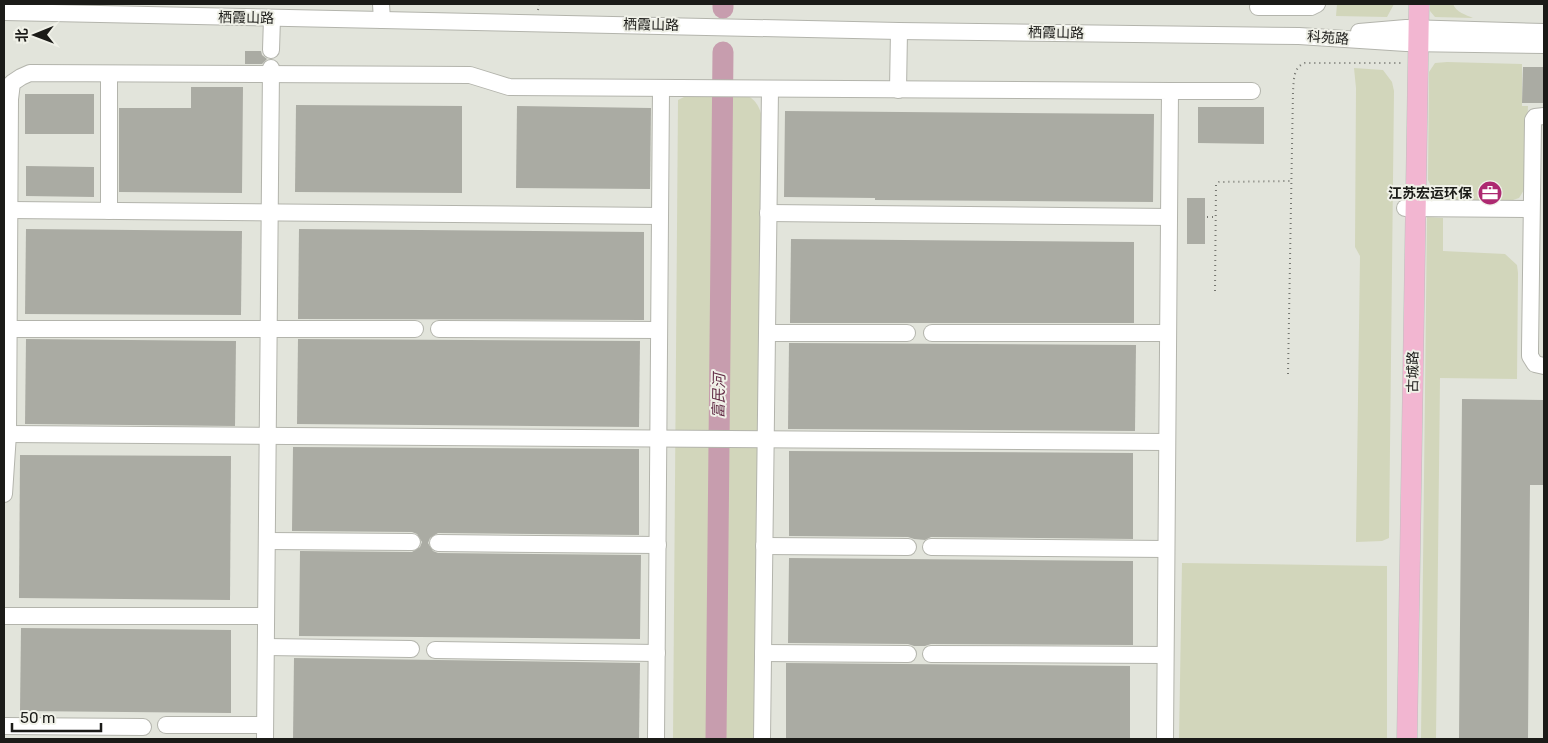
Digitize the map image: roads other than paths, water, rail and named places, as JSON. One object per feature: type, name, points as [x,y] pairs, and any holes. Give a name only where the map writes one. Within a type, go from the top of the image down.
[{"type":"main road","name":"古城路","points":[[1406,4],[1412,36],[1407,739]]},
{"type":"main road","name":"古城路","points":[[1396,739],[1403,399],[1410,208],[1406,63],[1419,4]]},
{"type":"street","points":[[1257,36],[1258,5],[1311,7],[1316,4]]},
{"type":"street","name":"栖霞山路","points":[[4,12],[272,18],[353,11],[898,31],[1298,36]]},
{"type":"street","points":[[272,18],[272,50]]},
{"type":"street","points":[[898,31],[898,90]]},
{"type":"street","name":"科苑路","points":[[1298,36],[1412,36],[1544,32]]},
{"type":"street","name":"科苑路","points":[[1412,36],[1544,45]]},
{"type":"street","points":[[166,725],[265,732],[271,71]]},
{"type":"street","points":[[4,494],[8,434],[10,99],[12,83],[30,73],[109,74],[271,71],[470,75],[510,87],[1252,91]]},
{"type":"street","points":[[109,74],[109,211]]},
{"type":"street","points":[[656,739],[661,88]]},
{"type":"street","points":[[762,739],[770,89]]},
{"type":"street","points":[[1165,739],[1170,92]]},
{"type":"street","points":[[1544,116],[1535,117],[1533,120],[1530,356],[1536,364],[1544,366]]},
{"type":"street","points":[[1410,208],[1531,209]]},
{"type":"street","points":[[10,210],[660,216]]},
{"type":"street","points":[[768,213],[1169,217]]},
{"type":"street","points":[[9,329],[415,329]]},
{"type":"street","points":[[439,329],[659,330]]},
{"type":"street","points":[[767,333],[907,333]]},
{"type":"street","points":[[932,333],[1168,333]]},
{"type":"street","points":[[8,434],[1167,442]]},
{"type":"street","points":[[267,541],[412,542]]},
{"type":"street","points":[[438,543],[658,545]]},
{"type":"street","points":[[764,546],[908,547]]},
{"type":"street","points":[[931,547],[1166,549]]},
{"type":"street","points":[[4,616],[266,616]]},
{"type":"street","points":[[266,647],[411,649]]},
{"type":"street","points":[[435,650],[657,652]]},
{"type":"street","points":[[763,653],[908,654]]},
{"type":"street","points":[[931,654],[1165,655]]},
{"type":"street","points":[[4,726],[143,727]]},
{"type":"waterway","name":"富民河","points":[[716,739],[723,52]]},
{"type":"place","name":"江苏宏运环保","points":[[1490,193]]}]
